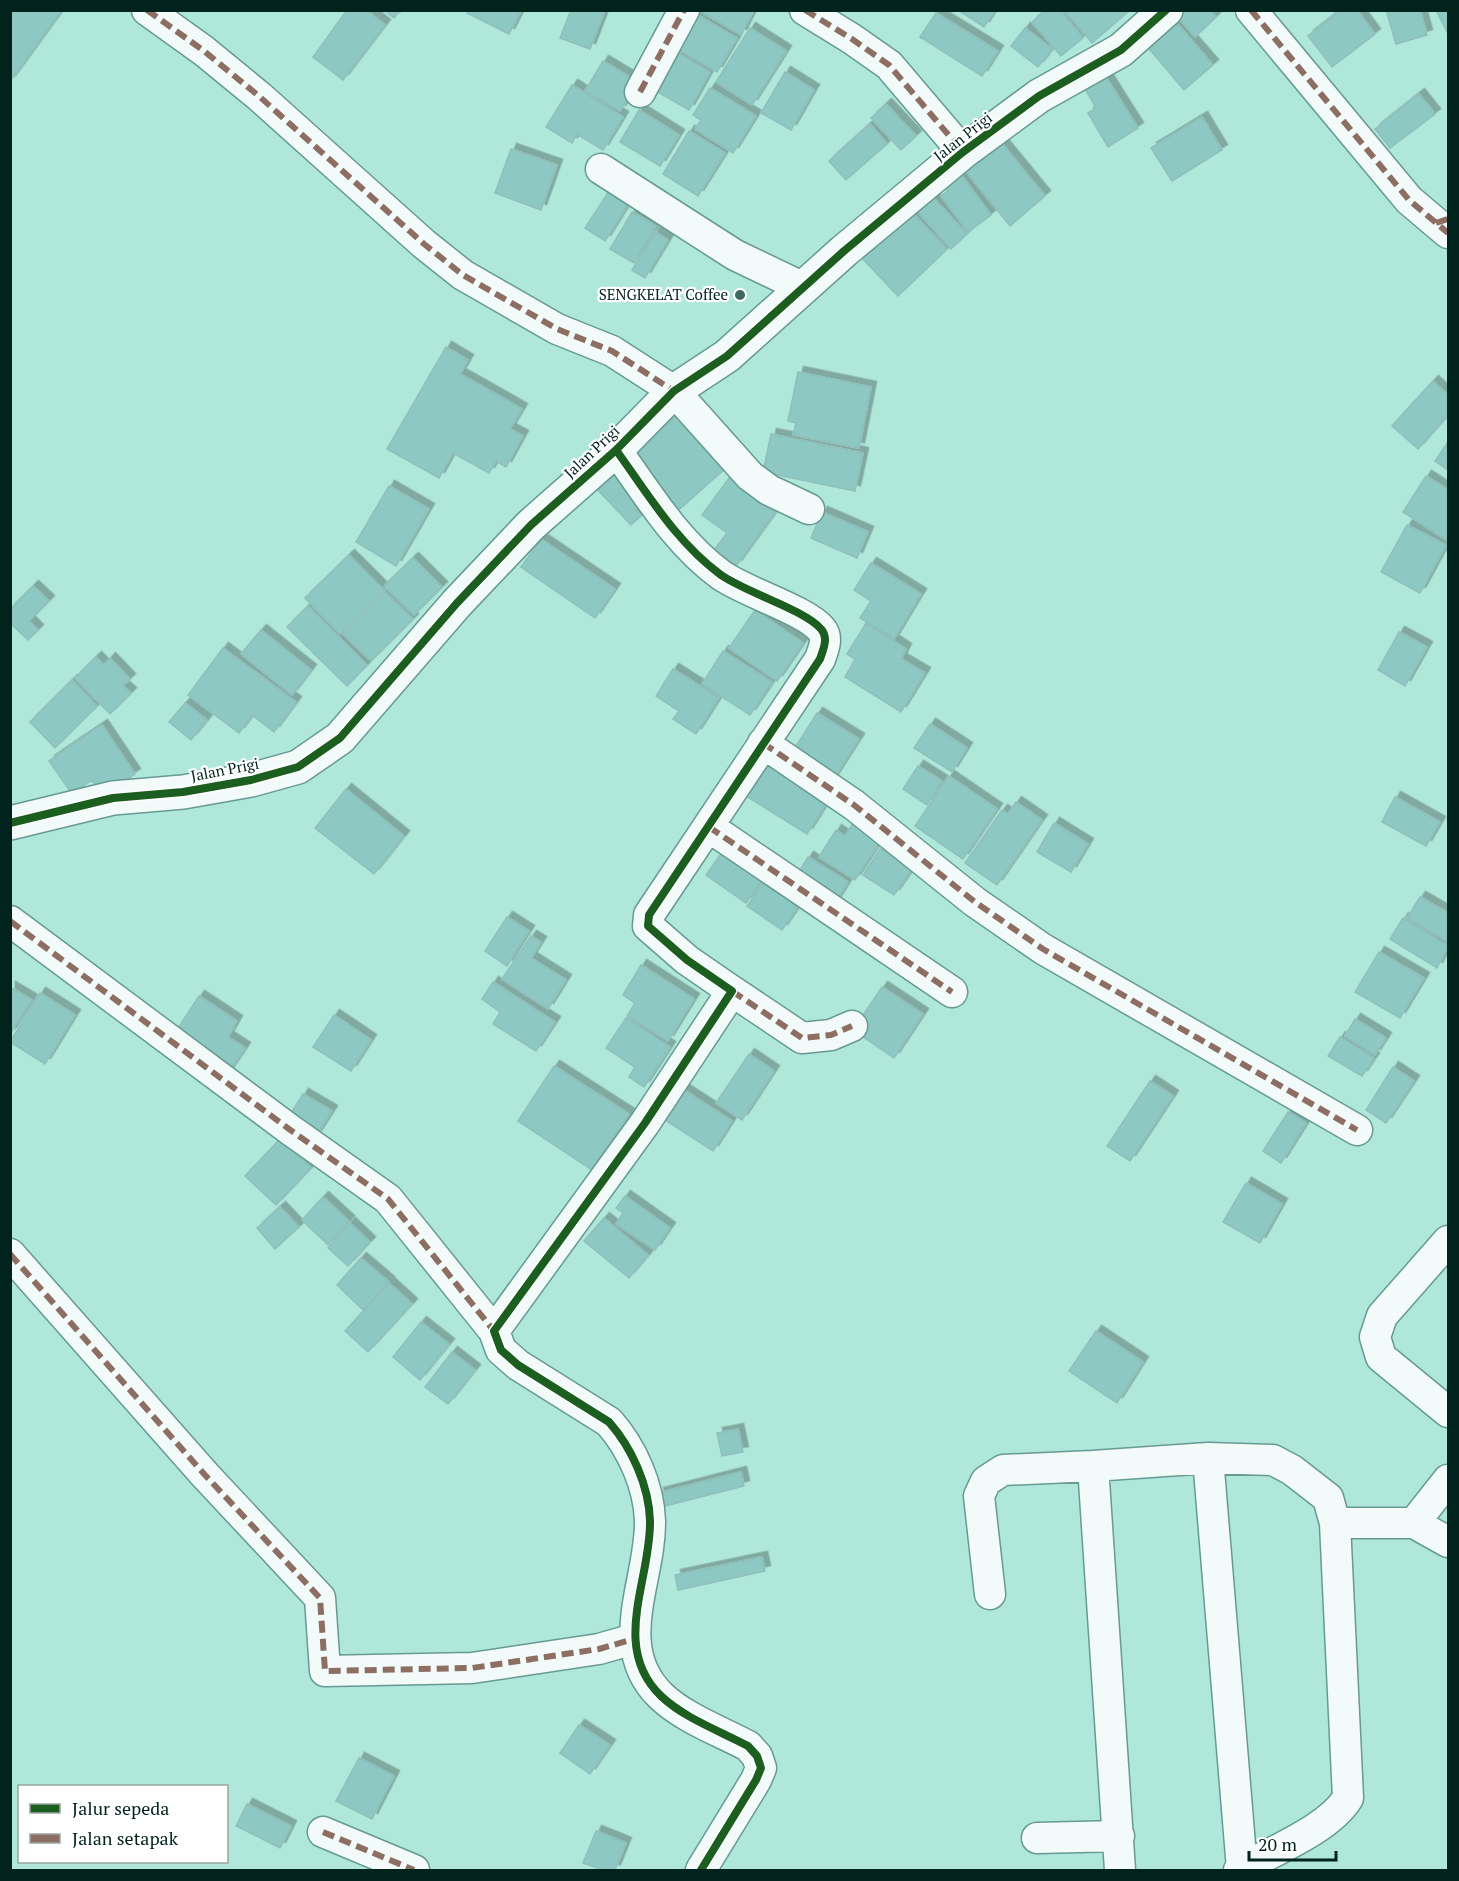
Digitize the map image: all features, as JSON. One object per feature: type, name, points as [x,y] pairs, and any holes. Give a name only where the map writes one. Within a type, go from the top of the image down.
[{"type":"street","points":[[147,10],[204,51],[260,96],[424,244],[463,275],[557,329],[612,351],[674,391],[750,476],[768,490],[809,509]]},
{"type":"street","points":[[640,92],[684,10]]},
{"type":"street","points":[[805,10],[889,65],[963,152]]},
{"type":"street","name":"Jalan Prigi","points":[[10,823],[113,798],[183,792],[240,782],[298,767],[340,738],[458,603],[531,525],[616,450],[674,391],[727,356],[963,152],[1039,96],[1121,50],[1166,10]]},
{"type":"street","points":[[1251,10],[1409,200],[1444,225]]},
{"type":"street","points":[[601,169],[735,255],[804,288]]},
{"type":"street","points":[[616,450],[672,528],[696,555],[745,590],[811,620],[824,631],[825,644],[820,659],[649,915],[648,926],[687,960],[802,1038],[831,1035],[852,1026]]},
{"type":"street","points":[[764,743],[854,805],[975,902],[1043,949],[1357,1130]]},
{"type":"street","points":[[709,827],[952,992]]},
{"type":"street","points":[[10,921],[289,1129],[388,1199],[494,1331],[501,1350],[518,1365],[609,1422],[620,1434],[642,1480],[648,1502],[650,1523],[648,1552],[635,1616],[634,1640],[638,1658],[647,1679],[660,1695],[674,1706],[748,1746],[757,1756],[761,1768],[701,1870]]},
{"type":"street","points":[[494,1331],[645,1123],[732,991]]},
{"type":"street","points":[[1449,1241],[1382,1316],[1375,1337],[1381,1357],[1449,1413]]},
{"type":"street","points":[[10,1254],[205,1475],[320,1598],[325,1671],[472,1668],[599,1648],[634,1640]]},
{"type":"street","points":[[990,1594],[979,1496],[986,1481],[1003,1470],[1208,1458],[1273,1460],[1292,1470],[1328,1497],[1335,1522],[1348,1798],[1340,1811],[1326,1821],[1240,1870],[1208,1458]]},
{"type":"street","points":[[1093,1466],[1120,1870]]},
{"type":"street","points":[[1414,1523],[1449,1480]]},
{"type":"street","points":[[1335,1522],[1414,1523],[1449,1542]]},
{"type":"street","points":[[323,1832],[414,1870]]},
{"type":"street","points":[[1037,1838],[1119,1836]]},
{"type":"building","points":[[10,10],[62,10],[10,81]]},
{"type":"building","points":[[347,10],[366,10],[385,25],[343,80],[313,57]]},
{"type":"building","points":[[384,10],[400,10],[394,18]]},
{"type":"building","points":[[469,10],[521,11],[509,34],[467,13]]},
{"type":"building","points":[[571,10],[605,10],[590,49],[560,38]]},
{"type":"building","points":[[700,10],[754,10],[741,35],[700,11]]},
{"type":"building","points":[[958,10],[995,10],[984,27]]},
{"type":"building","points":[[1046,10],[1060,10],[1083,38],[1061,56],[1032,22]]},
{"type":"building","points":[[1064,10],[1130,10],[1092,43]]},
{"type":"building","points":[[1172,10],[1210,10],[1216,17],[1195,37]]},
{"type":"building","points":[[1341,10],[1357,10],[1375,34],[1332,67],[1308,36]]},
{"type":"building","points":[[1386,10],[1420,10],[1427,35],[1396,44]]},
{"type":"building","points":[[1436,10],[1448,10],[1447,32]]},
{"type":"building","points":[[694,13],[737,38],[717,72],[674,47]]},
{"type":"building","points":[[936,13],[998,51],[982,76],[920,37]]},
{"type":"building","points":[[1168,13],[1213,65],[1184,90],[1140,38]]},
{"type":"building","points":[[750,28],[786,51],[752,105],[716,82]]},
{"type":"building","points":[[1025,28],[1052,49],[1038,67],[1011,46]]},
{"type":"building","points":[[678,53],[710,72],[689,110],[656,91]]},
{"type":"building","points":[[603,61],[638,82],[620,111],[585,91]]},
{"type":"building","points":[[785,72],[814,90],[791,130],[761,113]]},
{"type":"building","points":[[1104,74],[1138,128],[1108,147],[1088,113],[1096,108],[1084,87]]},
{"type":"building","points":[[572,85],[623,117],[603,150],[577,134],[572,143],[546,127]]},
{"type":"building","points":[[710,88],[756,116],[733,153],[695,129],[701,120],[693,115]]},
{"type":"building","points":[[1419,94],[1435,114],[1390,148],[1375,129]]},
{"type":"building","points":[[886,104],[916,136],[901,150],[871,118]]},
{"type":"building","points":[[639,110],[679,135],[660,166],[620,142]]},
{"type":"building","points":[[1202,117],[1222,150],[1172,181],[1151,148]]},
{"type":"building","points":[[870,124],[887,144],[846,180],[829,161]]},
{"type":"building","points":[[689,131],[725,153],[698,196],[663,174]]},
{"type":"building","points":[[1000,141],[1045,196],[1010,226],[965,170]]},
{"type":"building","points":[[511,149],[557,165],[541,210],[495,193]]},
{"type":"building","points":[[953,164],[991,215],[968,232],[941,196],[949,190],[938,175]]},
{"type":"building","points":[[611,188],[630,201],[605,241],[585,228]]},
{"type":"building","points":[[925,189],[967,234],[951,249],[910,203]]},
{"type":"building","points":[[905,205],[947,249],[898,296],[856,252]]},
{"type":"building","points":[[632,212],[656,226],[634,263],[610,249]]},
{"type":"building","points":[[655,232],[668,240],[645,278],[632,270]]},
{"type":"building","points":[[446,347],[468,360],[460,374],[522,409],[510,429],[523,436],[506,467],[496,461],[489,473],[453,453],[439,478],[387,449]]},
{"type":"building","points":[[798,372],[871,387],[859,448],[793,435],[796,423],[788,421]]},
{"type":"building","points":[[1433,381],[1448,395],[1448,415],[1418,449],[1392,426]]},
{"type":"building","points":[[683,412],[727,467],[674,514],[627,456]]},
{"type":"building","points":[[771,434],[863,453],[855,491],[763,472]]},
{"type":"building","points":[[1448,442],[1448,470],[1435,461]]},
{"type":"building","points":[[612,463],[646,499],[635,509],[641,516],[631,525],[591,483]]},
{"type":"building","points":[[1426,476],[1448,490],[1448,541],[1403,512]]},
{"type":"building","points":[[729,478],[775,512],[736,566],[714,550],[727,533],[702,515]]},
{"type":"building","points":[[389,486],[429,509],[396,566],[356,542]]},
{"type":"building","points":[[822,512],[868,532],[857,558],[811,538]]},
{"type":"building","points":[[1407,525],[1446,545],[1420,593],[1381,572]]},
{"type":"building","points":[[541,539],[615,589],[595,618],[521,567]]},
{"type":"building","points":[[349,555],[384,590],[340,634],[305,598]]},
{"type":"building","points":[[413,558],[442,587],[414,615],[384,586]]},
{"type":"building","points":[[871,563],[921,594],[894,639],[860,618],[871,601],[854,590]]},
{"type":"building","points":[[33,586],[49,601],[29,621],[38,630],[28,640],[10,623],[10,609]]},
{"type":"building","points":[[385,592],[413,619],[371,661],[343,634]]},
{"type":"building","points":[[308,606],[367,665],[347,686],[287,627]]},
{"type":"building","points":[[755,610],[803,643],[777,681],[729,648]]},
{"type":"building","points":[[866,623],[906,649],[901,659],[925,673],[901,712],[845,677],[855,659],[847,654]]},
{"type":"building","points":[[261,630],[311,670],[292,695],[241,654]]},
{"type":"building","points":[[1399,632],[1427,647],[1405,686],[1378,670]]},
{"type":"building","points":[[223,648],[296,702],[274,732],[252,715],[239,733],[188,695]]},
{"type":"building","points":[[723,651],[772,682],[750,715],[702,684]]},
{"type":"building","points":[[96,657],[104,665],[110,658],[130,679],[123,686],[131,693],[110,714],[75,678]]},
{"type":"building","points":[[673,669],[719,698],[696,734],[673,719],[679,711],[656,696]]},
{"type":"building","points":[[72,680],[97,706],[55,748],[30,722]]},
{"type":"building","points":[[185,703],[207,720],[191,740],[169,722]]},
{"type":"building","points":[[817,713],[859,739],[832,781],[791,754]]},
{"type":"building","points":[[930,724],[967,748],[952,772],[914,748]]},
{"type":"building","points":[[102,725],[135,774],[114,788],[98,790],[92,780],[72,794],[49,761]]},
{"type":"building","points":[[764,762],[832,794],[807,834],[743,794]]},
{"type":"building","points":[[918,766],[942,781],[927,805],[903,789]]},
{"type":"building","points":[[949,776],[997,809],[963,859],[915,826]]},
{"type":"building","points":[[346,789],[404,836],[374,874],[315,828]]},
{"type":"building","points":[[1395,797],[1440,822],[1426,846],[1382,822]]},
{"type":"building","points":[[1016,802],[1042,820],[997,885],[965,863],[1002,810],[1008,814]]},
{"type":"building","points":[[858,815],[885,834],[855,880],[819,857],[836,830],[845,836]]},
{"type":"building","points":[[1054,823],[1088,844],[1071,872],[1037,852]]},
{"type":"building","points":[[727,845],[767,873],[746,903],[706,875]]},
{"type":"building","points":[[880,849],[912,869],[894,895],[863,875]]},
{"type":"building","points":[[808,857],[848,882],[833,906],[793,881]]},
{"type":"building","points":[[765,881],[799,905],[782,930],[747,906]]},
{"type":"building","points":[[1420,897],[1448,913],[1448,942],[1407,918]]},
{"type":"building","points":[[507,917],[529,931],[507,966],[485,951]]},
{"type":"building","points":[[1403,918],[1448,946],[1437,968],[1390,939]]},
{"type":"building","points":[[531,936],[541,942],[531,958],[566,980],[548,1009],[502,979]]},
{"type":"building","points":[[1379,952],[1424,978],[1400,1018],[1355,992]]},
{"type":"building","points":[[641,965],[694,999],[668,1041],[627,1016],[635,1003],[623,995]]},
{"type":"building","points":[[493,982],[555,1022],[536,1051],[493,1024],[500,1012],[482,999]]},
{"type":"building","points":[[10,987],[32,1000],[10,1034]]},
{"type":"building","points":[[882,987],[923,1014],[894,1058],[853,1030]]},
{"type":"building","points":[[40,993],[75,1015],[45,1064],[10,1042]]},
{"type":"building","points":[[199,996],[237,1021],[228,1037],[245,1048],[228,1073],[173,1036]]},
{"type":"building","points":[[334,1015],[371,1040],[351,1071],[313,1047]]},
{"type":"building","points":[[626,1018],[670,1047],[644,1087],[629,1077],[635,1067],[606,1048]]},
{"type":"building","points":[[1355,1019],[1386,1038],[1375,1055],[1345,1036]]},
{"type":"building","points":[[1340,1037],[1374,1058],[1362,1076],[1328,1056]]},
{"type":"building","points":[[749,1054],[774,1071],[742,1120],[716,1103]]},
{"type":"building","points":[[554,1066],[629,1114],[592,1170],[518,1121]]},
{"type":"building","points":[[1393,1067],[1414,1081],[1386,1123],[1366,1110]]},
{"type":"building","points":[[1150,1081],[1173,1096],[1130,1161],[1107,1146]]},
{"type":"building","points":[[676,1085],[732,1121],[713,1151],[656,1114]]},
{"type":"building","points":[[303,1094],[332,1111],[316,1136],[288,1118]]},
{"type":"building","points":[[1288,1112],[1306,1123],[1281,1163],[1263,1151]]},
{"type":"building","points":[[280,1139],[311,1168],[276,1205],[245,1176]]},
{"type":"building","points":[[1246,1183],[1282,1204],[1260,1243],[1223,1222]]},
{"type":"building","points":[[625,1196],[670,1228],[655,1250],[616,1224],[623,1213],[616,1208]]},
{"type":"building","points":[[323,1197],[349,1221],[328,1245],[302,1220]]},
{"type":"building","points":[[280,1207],[299,1227],[275,1249],[257,1228]]},
{"type":"building","points":[[604,1218],[648,1255],[629,1278],[584,1241]]},
{"type":"building","points":[[350,1223],[370,1242],[348,1266],[328,1248]]},
{"type":"building","points":[[361,1258],[389,1282],[363,1310],[337,1285]]},
{"type":"building","points":[[389,1283],[412,1304],[368,1352],[345,1331]]},
{"type":"building","points":[[421,1322],[449,1344],[420,1380],[393,1357]]},
{"type":"building","points":[[1096,1331],[1143,1362],[1117,1403],[1069,1371]]},
{"type":"building","points":[[452,1352],[475,1370],[448,1404],[425,1387]]},
{"type":"building","points":[[738,1429],[743,1452],[722,1456],[717,1433]]},
{"type":"building","points":[[741,1472],[744,1486],[661,1507],[658,1493]]},
{"type":"building","points":[[762,1557],[765,1571],[678,1590],[675,1575]]},
{"type":"building","points":[[579,1725],[610,1745],[590,1774],[560,1753]]},
{"type":"building","points":[[359,1758],[394,1776],[372,1819],[336,1801]]},
{"type":"building","points":[[247,1804],[291,1826],[280,1848],[236,1826]]},
{"type":"building","points":[[596,1831],[626,1843],[615,1870],[603,1870],[583,1863]]},
{"type":"marked path","points":[[147,10],[204,51],[260,97],[424,244],[463,275],[557,329],[612,351],[674,391]]},
{"type":"marked path","points":[[640,92],[684,10]]},
{"type":"marked path","points":[[805,10],[889,65],[963,152]]},
{"type":"marked path","points":[[1251,10],[1409,200],[1448,233]]},
{"type":"marked path","points":[[1436,223],[1448,219]]},
{"type":"marked path","points":[[763,743],[854,805],[975,902],[1043,949],[1357,1130]]},
{"type":"marked path","points":[[709,827],[952,992]]},
{"type":"marked path","points":[[10,921],[289,1129],[388,1199],[494,1331]]},
{"type":"marked path","points":[[732,991],[802,1038],[831,1035],[852,1026]]},
{"type":"marked path","points":[[10,1254],[205,1475],[320,1598],[325,1671],[472,1668],[599,1649],[634,1639]]},
{"type":"marked path","points":[[323,1832],[414,1870]]},
{"type":"cycle path","points":[[10,823],[113,798],[183,792],[251,780],[298,767],[340,738],[457,603],[531,525],[616,450],[674,391],[727,356],[844,251],[963,152],[1039,96],[1121,50],[1166,10]]},
{"type":"cycle path","points":[[616,450],[676,533],[705,562],[732,582],[802,615],[821,629],[825,636],[820,659],[649,915],[648,926],[687,960],[732,991],[645,1123],[494,1331],[501,1350],[518,1365],[609,1422],[625,1444],[638,1468],[646,1494],[650,1521],[649,1543],[635,1635],[638,1656],[646,1677],[670,1704],[691,1718],[748,1746],[757,1756],[761,1768],[756,1780],[701,1870]]},
{"type":"place","name":"SENGKELAT Coffee","points":[[740,295]]}]
